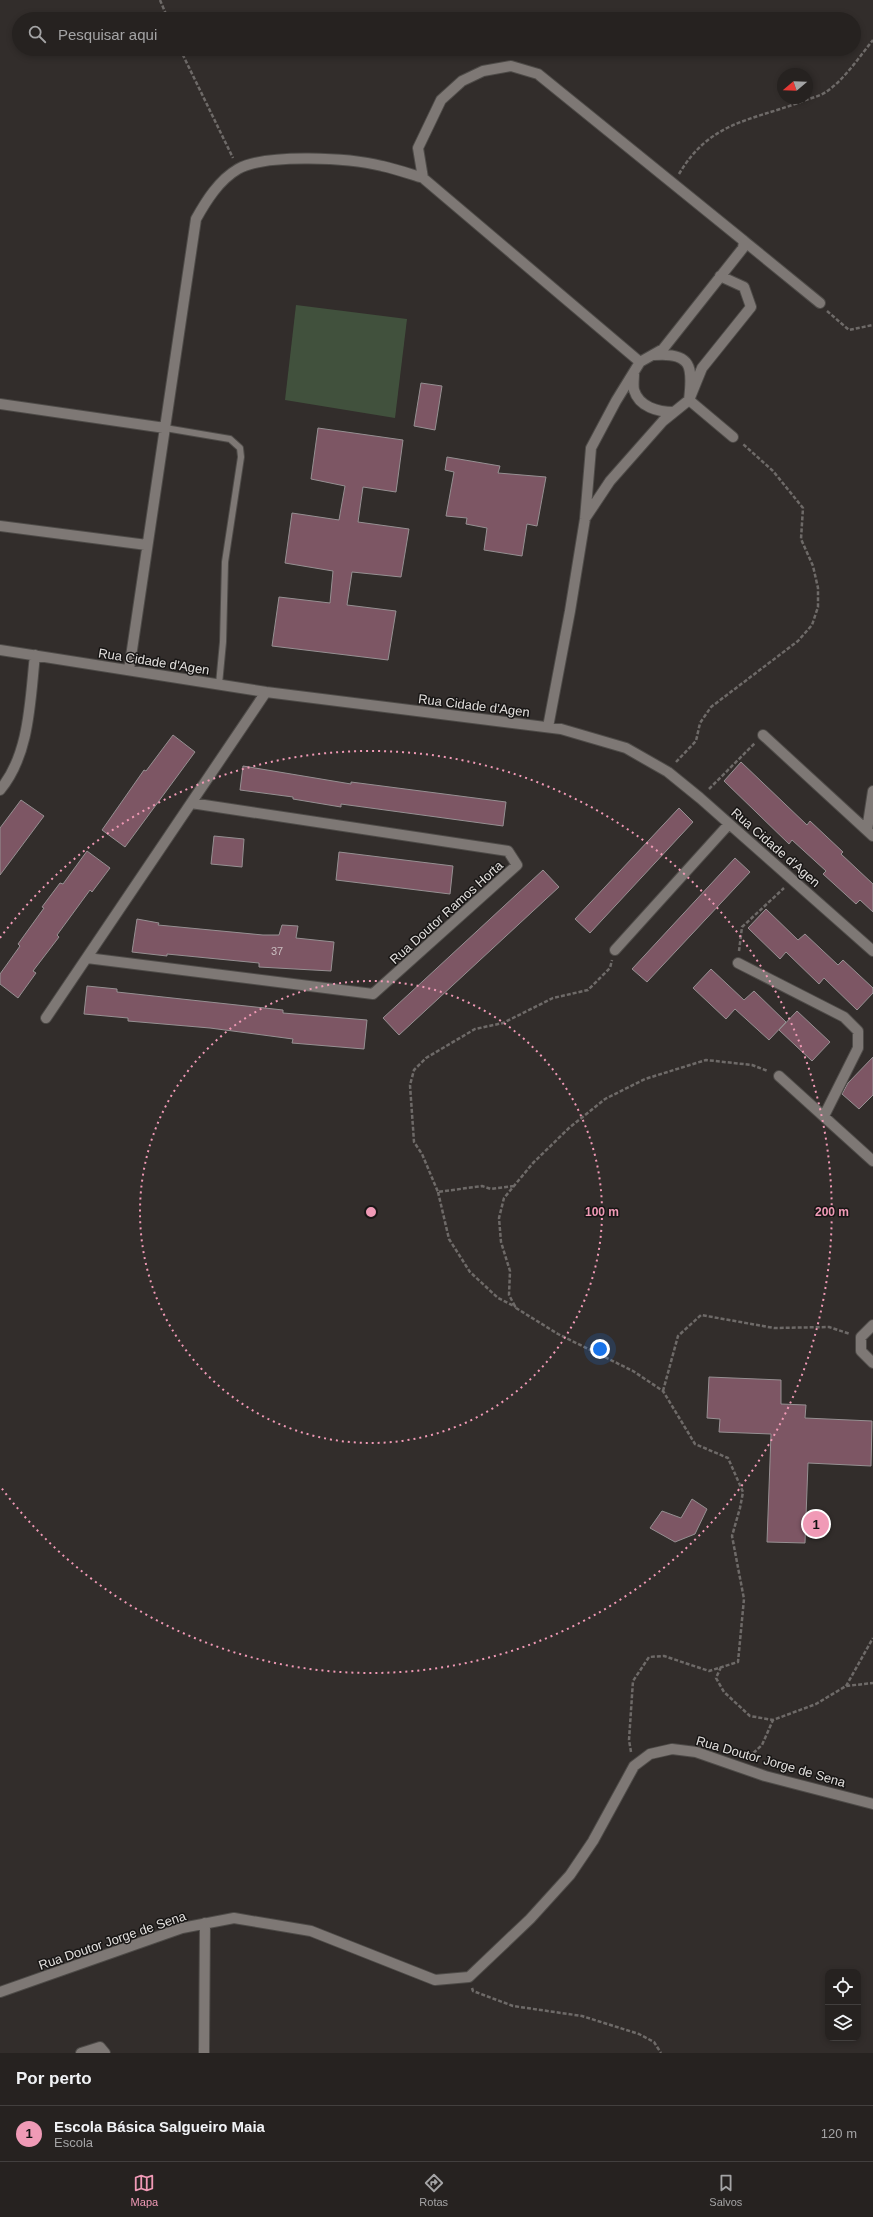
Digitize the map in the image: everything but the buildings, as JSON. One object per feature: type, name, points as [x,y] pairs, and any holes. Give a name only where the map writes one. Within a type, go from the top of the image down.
[{"type":"street","points":[[423,178],[418,148],[441,100],[462,81],[483,71],[511,66],[538,74],[820,303]]},
{"type":"street","points":[[129,670],[196,220],[209,196],[239,169],[274,158],[321,160],[381,166],[423,178],[640,362]]},
{"type":"street","points":[[548,727],[570,611],[585,519],[590,448],[640,362],[663,349],[743,248],[744,241]]},
{"type":"street","points":[[585,519],[610,481],[674,412],[689,400],[702,368],[751,307],[744,287],[720,276]]},
{"type":"street","points":[[652,355],[675,355],[686,362],[692,375],[689,400]]},
{"type":"street","points":[[634,374],[634,390],[644,404],[659,412],[674,412]]},
{"type":"street","points":[[689,400],[734,437]]},
{"type":"street","points":[[0,404],[165,428]]},
{"type":"street","points":[[0,526],[147,545]]},
{"type":"street","name":"Rua Cidade d'Agen","points":[[0,650],[266,692],[561,729],[626,748],[668,772],[700,798],[873,951]]},
{"type":"street","points":[[0,790],[11,777],[27,729],[35,655]]},
{"type":"street","points":[[46,1018],[266,692]]},
{"type":"street","points":[[763,735],[870,833]]},
{"type":"street","points":[[870,833],[873,791]]},
{"type":"street","name":"Rua Doutor Ramos Horta","points":[[87,958],[374,994],[518,865],[508,851],[191,803]]},
{"type":"street","points":[[615,950],[728,824]]},
{"type":"street","points":[[738,963],[844,1017],[858,1031],[858,1048],[824,1116]]},
{"type":"street","points":[[779,1076],[873,1161]]},
{"type":"street","points":[[873,1324],[861,1337],[861,1350],[873,1363]]},
{"type":"street","name":"Rua Doutor Jorge de Sena","points":[[0,1992],[182,1928],[234,1918],[311,1931],[434,1980],[468,1977],[530,1919],[570,1875],[593,1841],[634,1766],[650,1754],[672,1749],[696,1752],[765,1776],[873,1804]]},
{"type":"street","points":[[204,2053],[205,1924]]},
{"type":"street","points":[[81,2053],[100,2047],[105,2053]]},
{"type":"lane","points":[[165,428],[230,439],[240,448],[241,457],[225,562],[223,642],[219,684]]},
{"type":"path","points":[[160,0],[165,12]]},
{"type":"path","points":[[861,55],[873,40]]},
{"type":"path","points":[[183,56],[239,169]]},
{"type":"path","points":[[673,184],[689,156],[720,130],[756,115],[771,112],[826,92],[840,80],[860,56]]},
{"type":"path","points":[[820,303],[832,317],[849,330],[873,325]]},
{"type":"path","points":[[668,772],[696,741],[700,722],[711,707],[798,641],[812,625],[818,607],[818,588],[813,566],[801,539],[803,508],[773,471],[734,437]]},
{"type":"path","points":[[700,798],[763,735]]},
{"type":"path","points":[[738,963],[742,927],[792,879]]},
{"type":"path","points":[[615,950],[610,968],[588,990],[553,998],[503,1023],[475,1029],[426,1058],[414,1070],[410,1085],[414,1142],[422,1154],[438,1192],[449,1239],[470,1272],[498,1298],[558,1334],[633,1371],[663,1391],[695,1444],[728,1458],[743,1492],[732,1536],[744,1599],[738,1662],[709,1671],[664,1656],[649,1657],[632,1681],[629,1740],[634,1766]]},
{"type":"path","points":[[516,1308],[509,1296],[510,1271],[501,1242],[499,1218],[504,1198],[533,1163],[569,1128],[605,1099],[645,1079],[706,1060],[752,1065],[779,1076]]},
{"type":"path","points":[[438,1192],[482,1186],[491,1188],[514,1186]]},
{"type":"path","points":[[663,1391],[678,1336],[701,1315],[774,1328],[829,1327],[861,1337]]},
{"type":"path","points":[[846,1686],[873,1638]]},
{"type":"path","points":[[721,1668],[716,1678],[724,1692],[750,1716],[773,1720],[816,1704],[846,1686],[873,1683]]},
{"type":"path","points":[[730,1764],[746,1760],[762,1744],[773,1720]]},
{"type":"path","points":[[468,1977],[473,1991],[513,2006],[582,2016],[639,2034],[654,2042],[661,2053]]},
{"type":"green space","points":[[296,305],[407,319],[395,418],[285,400]]},
{"type":"place","name":"Escola Básica Salgueiro Maia","points":[[816,1524]]}]
